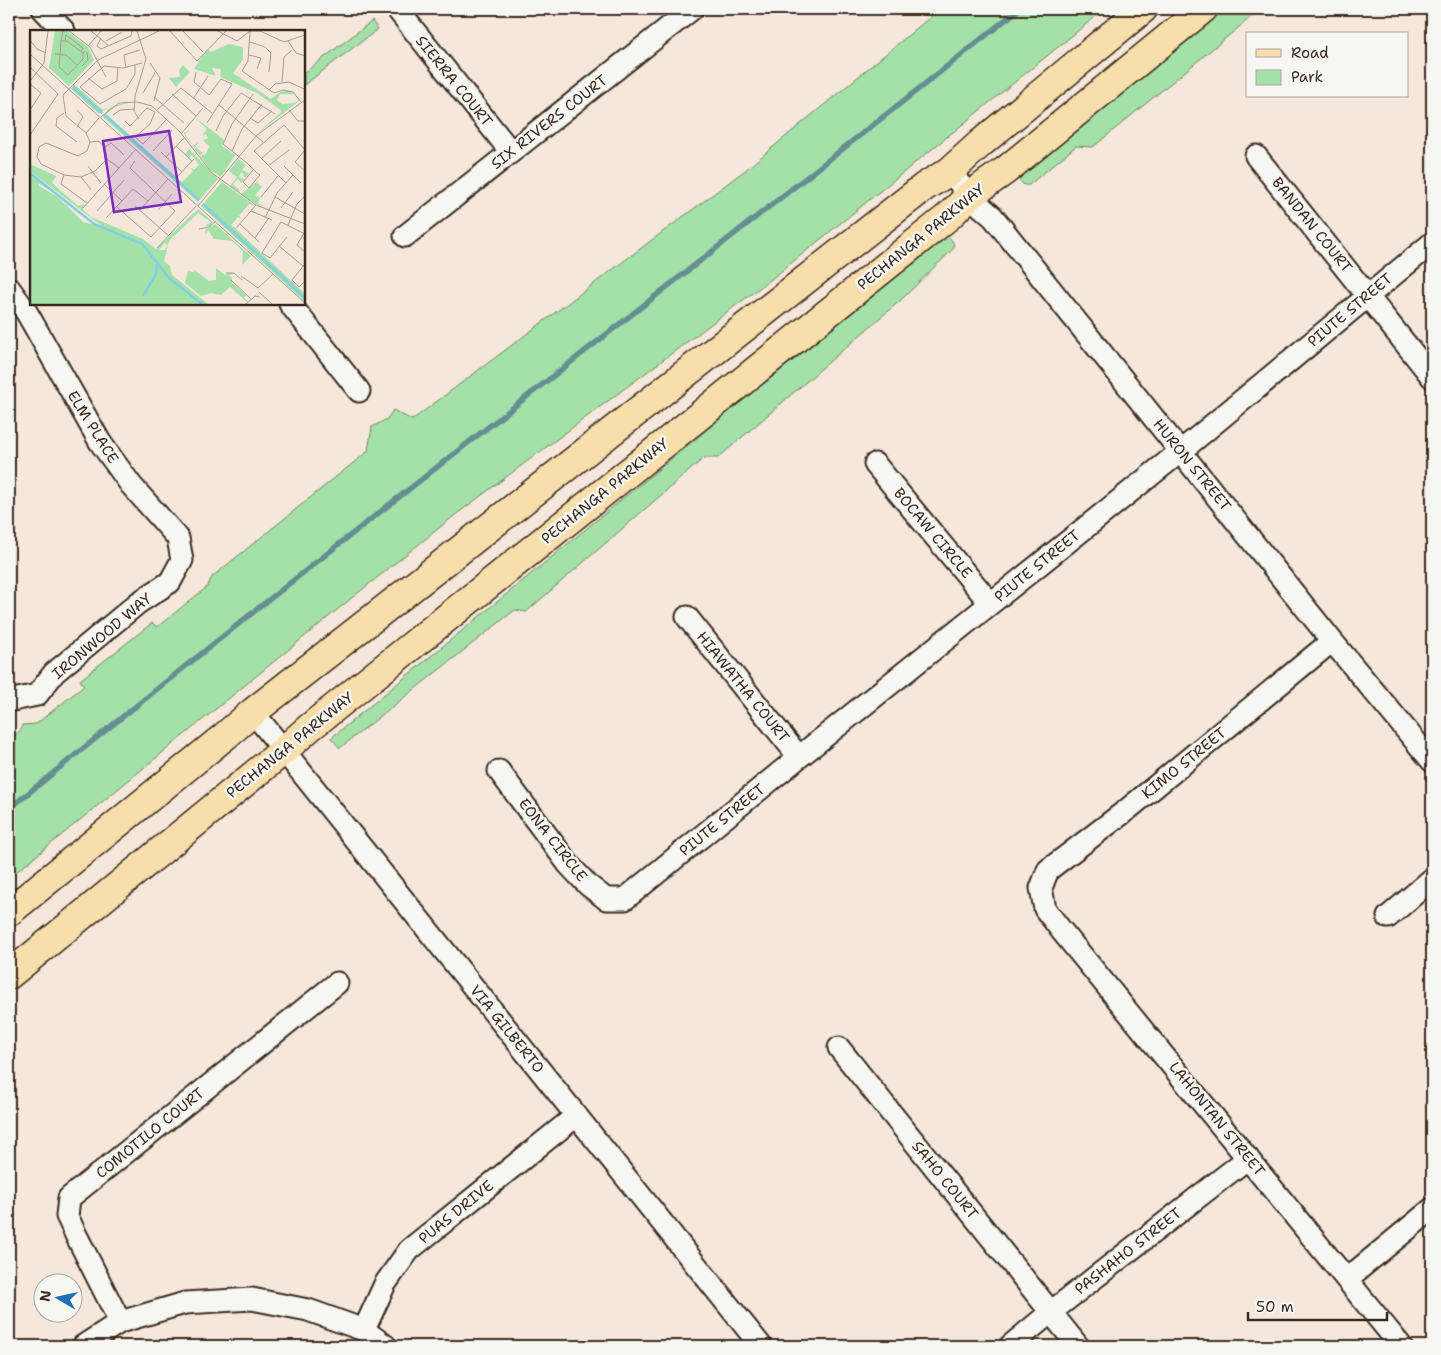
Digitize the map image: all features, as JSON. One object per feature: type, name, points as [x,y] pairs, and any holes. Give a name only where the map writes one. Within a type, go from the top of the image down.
[{"type":"main road","points":[[9,912],[217,743],[252,712],[924,188],[950,171],[981,143],[1143,9]]},
{"type":"main road","name":"PECHANGA PARKWAY","points":[[9,975],[309,728],[949,216],[969,196],[1006,170],[1203,9]]},
{"type":"street","points":[[44,9],[63,30]]},
{"type":"street","name":"SIERRA COURT","points":[[397,9],[511,152]]},
{"type":"street","name":"SIX RIVERS COURT","points":[[405,236],[692,9]]},
{"type":"street","name":"BANDAN COURT","points":[[1256,156],[1432,377]]},
{"type":"street","name":"HURON STREET","points":[[950,171],[969,196],[993,217],[1332,641],[1432,762]]},
{"type":"street","name":"PIUTE STREET","points":[[640,888],[799,757],[1181,451],[1432,242]]},
{"type":"street","name":"ELM PLACE","points":[[9,288],[30,305]]},
{"type":"street","points":[[291,305],[359,391]]},
{"type":"street","name":"ELM PLACE","points":[[34,308],[100,442],[131,485],[178,538],[182,560]]},
{"type":"street","name":"BOCAW CIRCLE","points":[[875,464],[990,603]]},
{"type":"street","name":"IRONWOOD WAY","points":[[11,699],[37,695],[54,673],[138,603],[170,582],[182,560]]},
{"type":"street","name":"HIAWATHA COURT","points":[[687,617],[799,757]]},
{"type":"street","name":"KIMO STREET","points":[[1041,888],[1048,870],[1128,808],[1332,641]]},
{"type":"street","name":"VIA GILBERTO","points":[[252,712],[761,1346]]},
{"type":"street","name":"EONA CIRCLE","points":[[499,771],[569,865],[588,885],[606,899],[625,899],[640,888]]},
{"type":"street","points":[[1388,917],[1432,879]]},
{"type":"street","name":"LAHONTAN STREET","points":[[1041,888],[1046,909],[1401,1346]]},
{"type":"street","name":"COMOTILO COURT","points":[[120,1322],[70,1222],[68,1216],[69,1198],[337,982]]},
{"type":"street","name":"SAHO COURT","points":[[839,1048],[1078,1346]]},
{"type":"street","name":"PUAS DRIVE","points":[[364,1330],[385,1284],[409,1250],[576,1116]]},
{"type":"street","name":"PASHAHO STREET","points":[[1010,1346],[1248,1158]]},
{"type":"street","points":[[1347,1279],[1432,1210]]},
{"type":"street","points":[[83,1346],[120,1322],[185,1303],[252,1299],[308,1310],[364,1330],[386,1346]]},
{"type":"green space","points":[[940,9],[1105,9],[774,277],[454,516],[9,878],[9,740],[21,730],[22,725],[36,724],[84,686],[80,680],[152,623],[157,627],[207,587],[212,577],[368,451],[372,427],[387,419],[393,410],[412,420],[744,171]]},
{"type":"green space","points":[[1224,9],[1261,9],[1093,147],[1076,146],[1029,185],[1024,185],[1018,179]]},
{"type":"green space","points":[[372,21],[378,29],[305,84],[305,72]]},
{"type":"green space","points":[[948,236],[953,242],[954,248],[903,298],[718,458],[704,458],[526,612],[515,610],[340,748],[331,738],[720,419]]},
{"type":"waterway","points":[[9,809],[386,507],[1019,9]]}]
